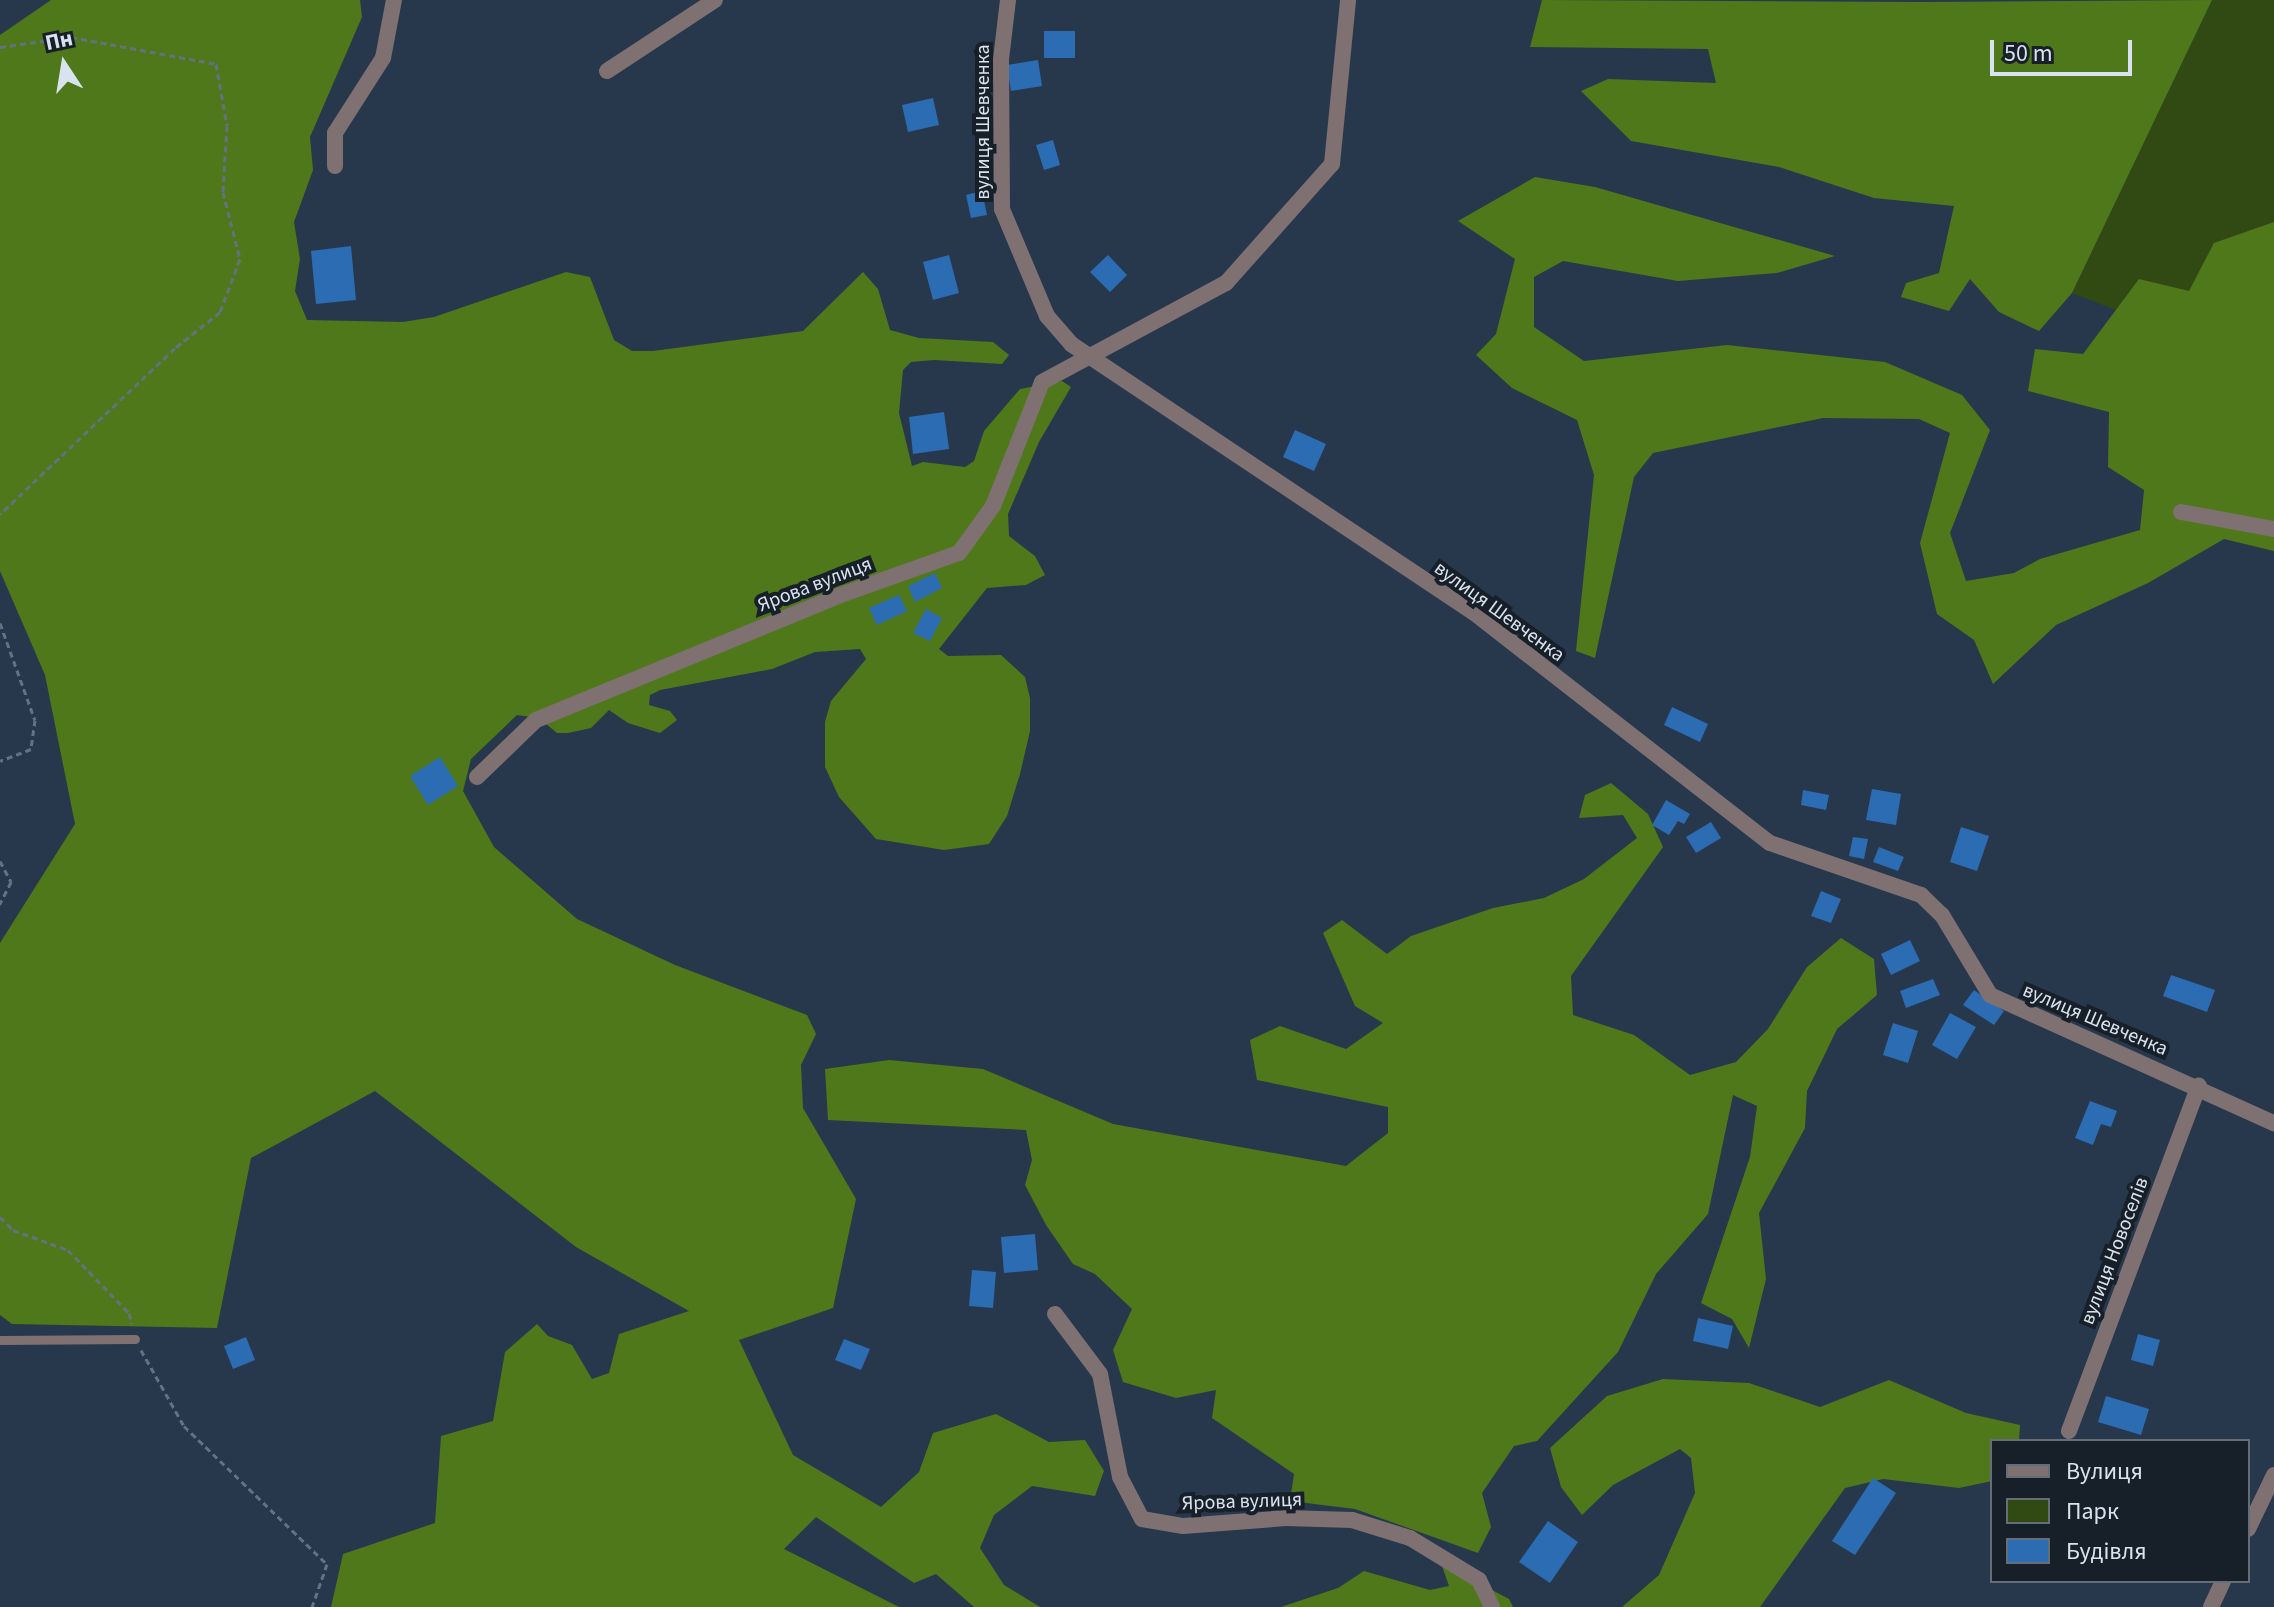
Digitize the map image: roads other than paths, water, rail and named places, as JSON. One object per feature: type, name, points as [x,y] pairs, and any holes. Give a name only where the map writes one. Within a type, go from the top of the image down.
[{"type":"street","points":[[335,166],[335,133],[383,58],[394,0]]},
{"type":"street","points":[[607,71],[715,0]]},
{"type":"street","name":"вулиця Шевченка","points":[[1008,0],[1001,60],[1002,209],[1047,316],[1092,360],[1473,612],[1770,843],[1921,895],[1942,915],[1990,995],[2199,1086],[2274,1123]]},
{"type":"street","name":"Ярова вулиця","points":[[477,777],[536,720],[838,596],[959,553],[993,506],[1042,382],[1092,360],[1226,283],[1332,164],[1348,0]]},
{"type":"street","points":[[2181,512],[2274,529]]},
{"type":"street","name":"вулиця Новоселів","points":[[2069,1431],[2199,1086]]},
{"type":"street","name":"Ярова вулиця","points":[[1055,1314],[1100,1374],[1120,1477],[1142,1519],[1183,1526],[1286,1518],[1352,1520],[1422,1545],[1479,1580],[1492,1607]]},
{"type":"street","points":[[2250,1525],[2274,1475]]},
{"type":"street","points":[[2211,1607],[2222,1583]]},
{"type":"lane","points":[[0,1340],[135,1339]]}]
